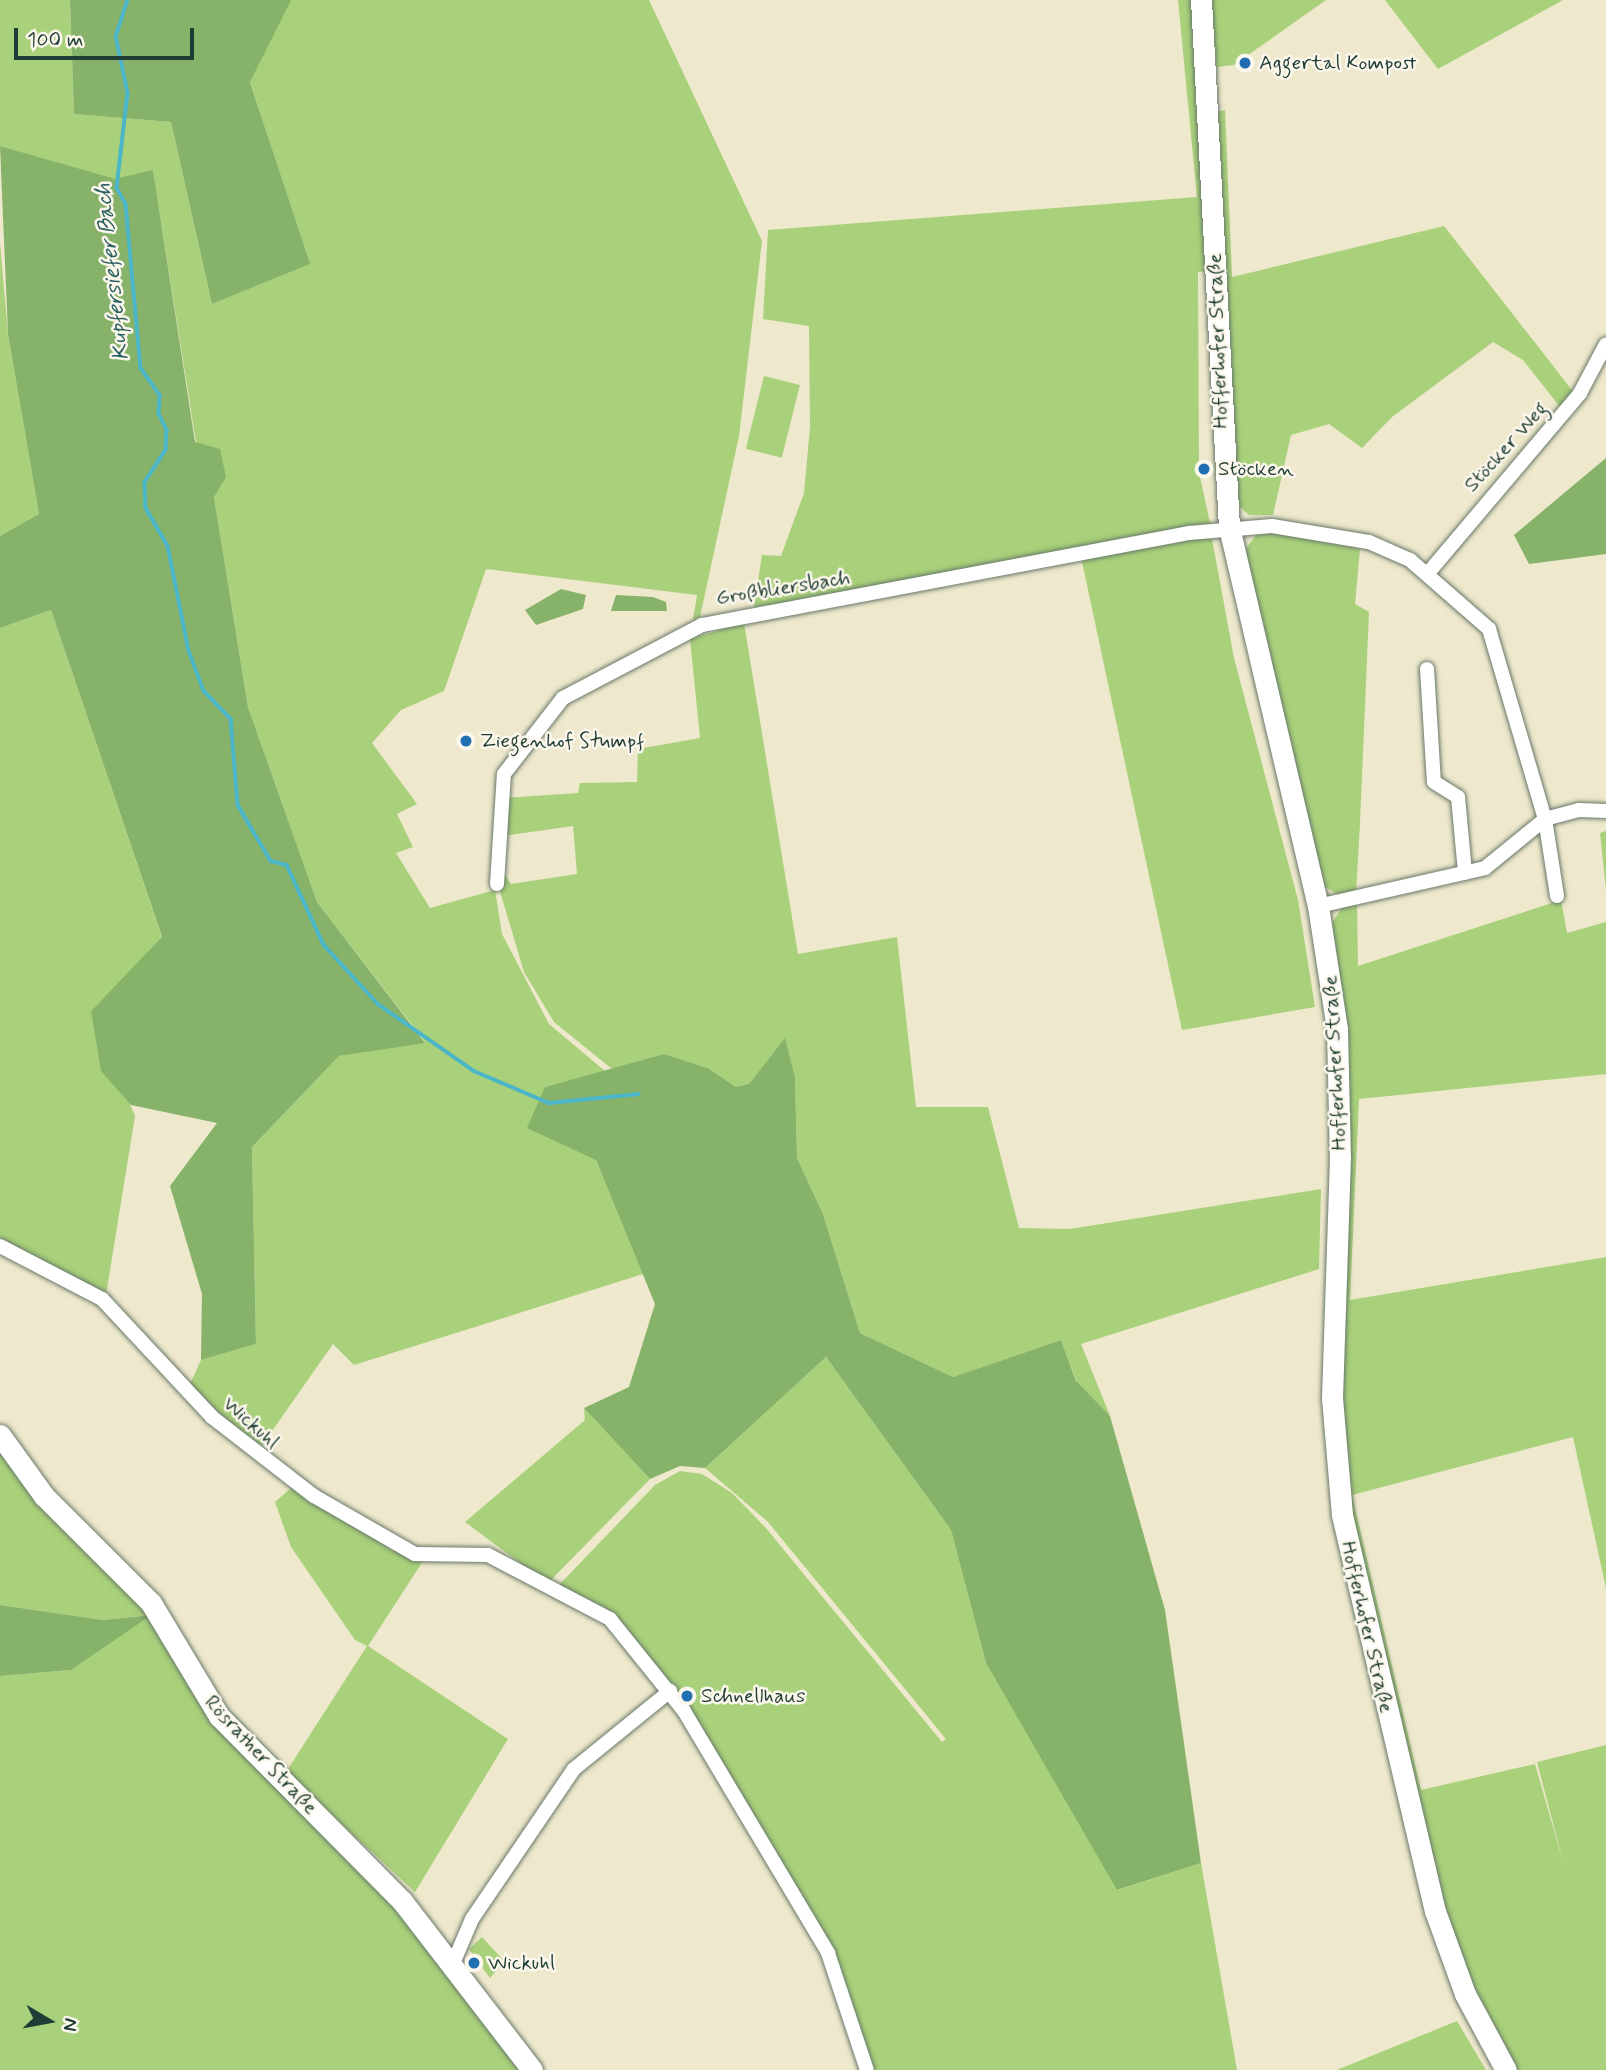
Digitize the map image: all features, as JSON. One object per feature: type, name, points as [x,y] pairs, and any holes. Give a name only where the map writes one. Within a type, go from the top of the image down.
[{"type":"street","name":"Hofferhofer Straße","points":[[1201,0],[1229,527],[1318,906],[1340,1096],[1332,1398],[1342,1515],[1435,1911],[1465,1994],[1506,2070]]},
{"type":"street","name":"Stöcker Weg","points":[[1429,572],[1580,393],[1606,344]]},
{"type":"street","points":[[1229,527],[1325,532],[1369,542],[1429,572],[1492,634],[1545,819],[1557,896]]},
{"type":"street","name":"Großbliersbach","points":[[497,884],[504,774],[564,698],[702,625],[1229,527]]},
{"type":"street","points":[[1427,669],[1434,782],[1458,797],[1465,873]]},
{"type":"street","points":[[1318,906],[1465,873],[1505,856],[1545,819],[1579,810],[1606,811]]},
{"type":"street","name":"Wickuhl","points":[[0,1246],[102,1299],[196,1401],[270,1467],[404,1549],[424,1555],[488,1555],[610,1619],[670,1691],[828,1953],[867,2070]]},
{"type":"street","name":"Rösrather Straße","points":[[0,1435],[44,1496],[151,1603],[219,1716],[454,1961],[532,2070]]},
{"type":"street","points":[[454,1961],[472,1919],[574,1769],[670,1691]]},
{"type":"green space","points":[[0,0],[70,0],[74,114],[171,122],[212,304],[309,264],[250,81],[290,0],[649,0],[762,241],[739,436],[700,617],[693,620],[697,595],[486,569],[444,691],[401,710],[372,743],[417,804],[397,814],[413,847],[396,853],[430,908],[495,890],[502,934],[549,1024],[605,1071],[545,1087],[596,1160],[643,1274],[354,1365],[333,1344],[258,1451],[190,1384],[201,1360],[256,1344],[252,1147],[339,1056],[425,1042],[317,902],[248,707],[214,497],[196,442],[153,171],[115,180],[0,146]]},
{"type":"green space","points":[[70,0],[291,0],[250,82],[310,264],[212,304],[171,122],[74,114]]},
{"type":"green space","points":[[1178,0],[1191,0],[1203,139],[1209,271],[1198,272],[1199,472],[1210,523],[860,594],[754,607],[762,555],[781,556],[804,493],[810,427],[809,326],[763,319],[768,230],[1197,197]]},
{"type":"green space","points":[[1209,0],[1326,0],[1234,65],[1217,67]]},
{"type":"green space","points":[[1385,0],[1563,0],[1438,69]]},
{"type":"green space","points":[[1225,110],[1232,277],[1444,226],[1575,394],[1560,407],[1523,360],[1493,342],[1392,417],[1362,448],[1329,424],[1291,435],[1273,515],[1249,515],[1238,505],[1217,112]]},
{"type":"green space","points":[[0,146],[115,179],[153,170],[195,442],[220,449],[226,477],[214,497],[248,707],[317,902],[425,1043],[339,1056],[252,1147],[256,1344],[201,1360],[202,1294],[170,1186],[217,1123],[131,1105],[101,1071],[91,1011],[162,937],[51,610],[0,628],[0,536],[39,514],[8,334]]},
{"type":"green space","points":[[0,243],[8,334],[39,514],[0,536]]},
{"type":"green space","points":[[764,376],[800,385],[782,458],[746,449]]},
{"type":"green space","points":[[1606,458],[1606,554],[1529,564],[1514,535]]},
{"type":"green space","points":[[1273,533],[1360,549],[1355,604],[1369,612],[1360,823],[1356,894],[1342,897],[1320,884],[1244,551],[1257,534]]},
{"type":"green space","points":[[1192,537],[1212,539],[1234,658],[1298,900],[1315,1007],[1182,1030],[1081,557]]},
{"type":"green space","points":[[561,589],[586,595],[583,609],[536,625],[525,610]]},
{"type":"green space","points":[[616,595],[653,597],[666,602],[667,611],[611,611]]},
{"type":"green space","points":[[51,610],[162,938],[91,1011],[135,1116],[106,1295],[0,1242],[0,628]]},
{"type":"green space","points":[[744,623],[798,954],[897,937],[916,1107],[988,1107],[1019,1228],[1070,1229],[1321,1189],[1319,1269],[1081,1344],[1110,1416],[1078,1385],[1061,1340],[953,1377],[860,1333],[823,1214],[797,1158],[795,1077],[785,1039],[749,1084],[736,1087],[708,1068],[664,1054],[612,1069],[554,1022],[524,972],[499,888],[498,864],[511,884],[577,874],[573,826],[502,836],[506,798],[578,793],[580,783],[637,782],[638,749],[700,738],[690,639]]},
{"type":"green space","points":[[1606,831],[1606,890],[1600,833]]},
{"type":"green space","points":[[1561,900],[1567,933],[1606,922],[1606,1074],[1359,1099],[1350,1300],[1606,1257],[1606,1588],[1573,1437],[1352,1495],[1421,1790],[1535,1764],[1564,1865],[1537,1762],[1606,1745],[1606,2070],[1518,2070],[1484,2005],[1481,2013],[1446,1928],[1344,1496],[1330,926],[1343,906],[1357,903],[1358,966]]},
{"type":"green space","points":[[785,1038],[795,1077],[797,1158],[823,1214],[860,1333],[953,1377],[1061,1340],[1076,1381],[1110,1416],[1165,1610],[1201,1863],[1117,1890],[986,1663],[951,1530],[826,1357],[705,1468],[680,1466],[650,1479],[584,1408],[629,1387],[655,1304],[596,1160],[527,1128],[545,1087],[664,1054],[708,1068],[736,1087],[749,1084]]},
{"type":"green space","points":[[826,1357],[951,1530],[986,1663],[1118,1890],[1201,1863],[1237,2070],[871,2070],[832,1948],[630,1633],[559,1585],[655,1485],[680,1471],[702,1474],[732,1493],[765,1527],[942,1742],[946,1739],[768,1522],[705,1468]]},
{"type":"green space","points":[[584,1408],[650,1479],[549,1582],[465,1522],[585,1420]]},
{"type":"green space","points":[[0,1445],[151,1615],[210,1720],[426,1939],[524,2070],[0,2070],[0,1676],[71,1670],[149,1615],[103,1620],[0,1605]]},
{"type":"green space","points":[[291,1488],[392,1550],[423,1561],[368,1646],[508,1739],[415,1892],[286,1772],[367,1646],[355,1640],[291,1547],[275,1502]]},
{"type":"green space","points":[[0,1605],[103,1620],[151,1615],[71,1670],[0,1676]]},
{"type":"green space","points":[[482,1937],[504,1961],[490,1978],[469,1949]]},
{"type":"green space","points":[[1457,2021],[1486,2070],[1337,2070]]},
{"type":"waterway","name":"Kupfersiefer Bach","points":[[128,0],[116,36],[128,93],[117,188],[126,204],[141,368],[160,395],[159,414],[167,430],[166,450],[145,482],[146,508],[168,546],[189,651],[204,691],[231,719],[238,805],[271,861],[287,865],[324,945],[378,1004],[474,1071],[549,1103],[639,1094]]},
{"type":"place","name":"Aggertal Kompost","points":[[1245,63]]},
{"type":"place","name":"Stöcken","points":[[1204,469]]},
{"type":"place","name":"Ziegenhof Stumpf","points":[[466,741]]},
{"type":"place","name":"Schnellhaus","points":[[687,1696]]},
{"type":"place","name":"Wickuhl","points":[[474,1963]]}]
